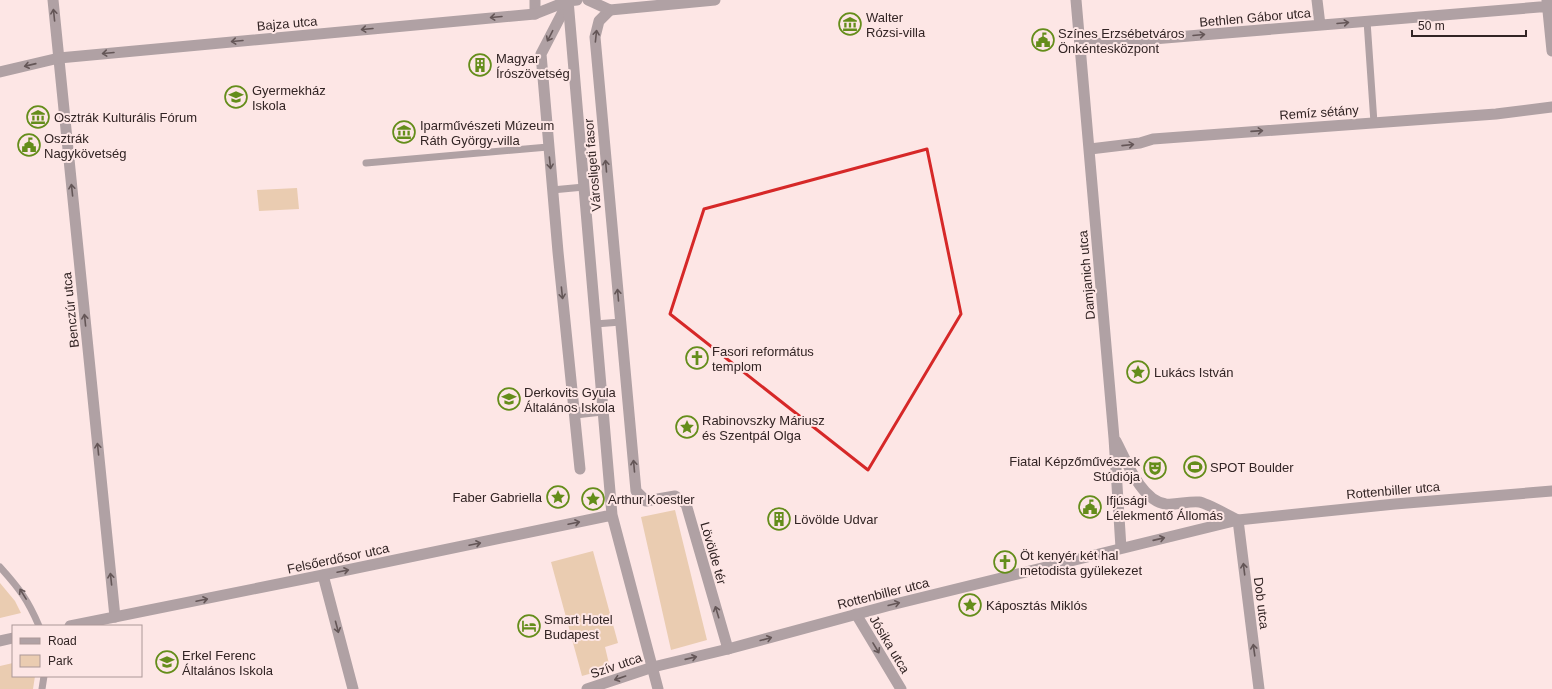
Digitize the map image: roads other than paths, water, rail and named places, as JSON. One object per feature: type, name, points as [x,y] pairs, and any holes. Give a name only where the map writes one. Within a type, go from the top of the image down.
[{"type":"street","name":"Benczúr utca","points":[[53,0],[115,617]]},
{"type":"street","points":[[534,0],[535,14]]},
{"type":"street","name":"Bajza utca","points":[[0,72],[59,58],[535,14],[570,0]]},
{"type":"street","points":[[570,0],[541,54],[552,190],[580,469]]},
{"type":"street","name":"Városligeti fasor","points":[[570,0],[602,410],[612,515]]},
{"type":"street","points":[[588,0],[610,10],[715,0]]},
{"type":"street","name":"Damjanich utca","points":[[1076,0],[1114,438],[1121,548]]},
{"type":"street","points":[[1317,0],[1320,25]]},
{"type":"street","points":[[1549,4],[1552,51]]},
{"type":"street","name":"Bethlen Gábor utca","points":[[1080,45],[1549,4]]},
{"type":"street","name":"Városligeti fasor","points":[[610,10],[599,21],[594,37],[636,491],[646,501]]},
{"type":"street","name":"Remíz sétány","points":[[1090,149],[1140,144],[1153,139],[1496,114],[1552,107]]},
{"type":"street","points":[[575,413],[602,410]]},
{"type":"street","points":[[1114,438],[1139,485],[1150,496],[1163,504],[1200,502],[1238,520]]},
{"type":"street","name":"Rottenbiller utca","points":[[653,667],[728,649],[856,614],[1238,520],[1396,504],[1552,491]]},
{"type":"street","name":"Lövölde tér","points":[[646,501],[675,496],[686,504],[728,649]]},
{"type":"street","points":[[612,515],[658,689]]},
{"type":"street","name":"Felsőerdősor utca","points":[[75,625],[323,576],[612,515]]},
{"type":"street","name":"Dob utca","points":[[1238,520],[1259,689]]},
{"type":"street","points":[[323,576],[354,689]]},
{"type":"street","name":"Jósika utca","points":[[856,614],[901,689]]},
{"type":"street","points":[[0,641],[12,638]]},
{"type":"street","name":"Szív utca","points":[[587,689],[653,667]]},
{"type":"lane","points":[[1367,21],[1374,123]]},
{"type":"lane","points":[[366,163],[548,146]]},
{"type":"lane","name":"Városligeti fasor","points":[[552,190],[584,187]]},
{"type":"lane","points":[[595,324],[621,322]]},
{"type":"lane","points":[[0,567],[18,586],[31,608],[39,625]]},
{"type":"lane","points":[[42,689],[44,677]]},
{"type":"place","name":"Walter Rózsi-villa","points":[[850,24]]},
{"type":"place","name":"Színes Erzsébetváros Önkéntesközpont","points":[[1043,40]]},
{"type":"place","name":"Magyar Írószövetség","points":[[480,65]]},
{"type":"place","name":"Gyermekház Iskola","points":[[236,97]]},
{"type":"place","name":"Osztrák Kulturális Fórum","points":[[38,117]]},
{"type":"place","name":"Iparművészeti Múzeum Ráth György-villa","points":[[404,132]]},
{"type":"place","name":"Osztrák Nagykövetség","points":[[29,145]]},
{"type":"place","name":"Fasori református templom","points":[[697,358]]},
{"type":"place","name":"Lukács István","points":[[1138,372]]},
{"type":"place","name":"Derkovits Gyula Általános Iskola","points":[[509,399]]},
{"type":"place","name":"Rabinovszky Máriusz és Szentpál Olga","points":[[687,427]]},
{"type":"place","name":"SPOT Boulder","points":[[1195,467]]},
{"type":"place","name":"Fiatal Képzőművészek Stúdiója","points":[[1155,468]]},
{"type":"place","name":"Faber Gabriella","points":[[558,497]]},
{"type":"place","name":"Arthur Koestler","points":[[593,499]]},
{"type":"place","name":"Ifjúsági Lélekmentő Állomás","points":[[1090,507]]},
{"type":"place","name":"Lövölde Udvar","points":[[779,519]]},
{"type":"place","name":"Öt kenyér két hal metodista gyülekezet","points":[[1005,562]]},
{"type":"place","name":"Káposztás Miklós","points":[[970,605]]},
{"type":"place","name":"Smart Hotel Budapest","points":[[529,626]]},
{"type":"place","name":"Erkel Ferenc Általános Iskola","points":[[167,662]]}]
